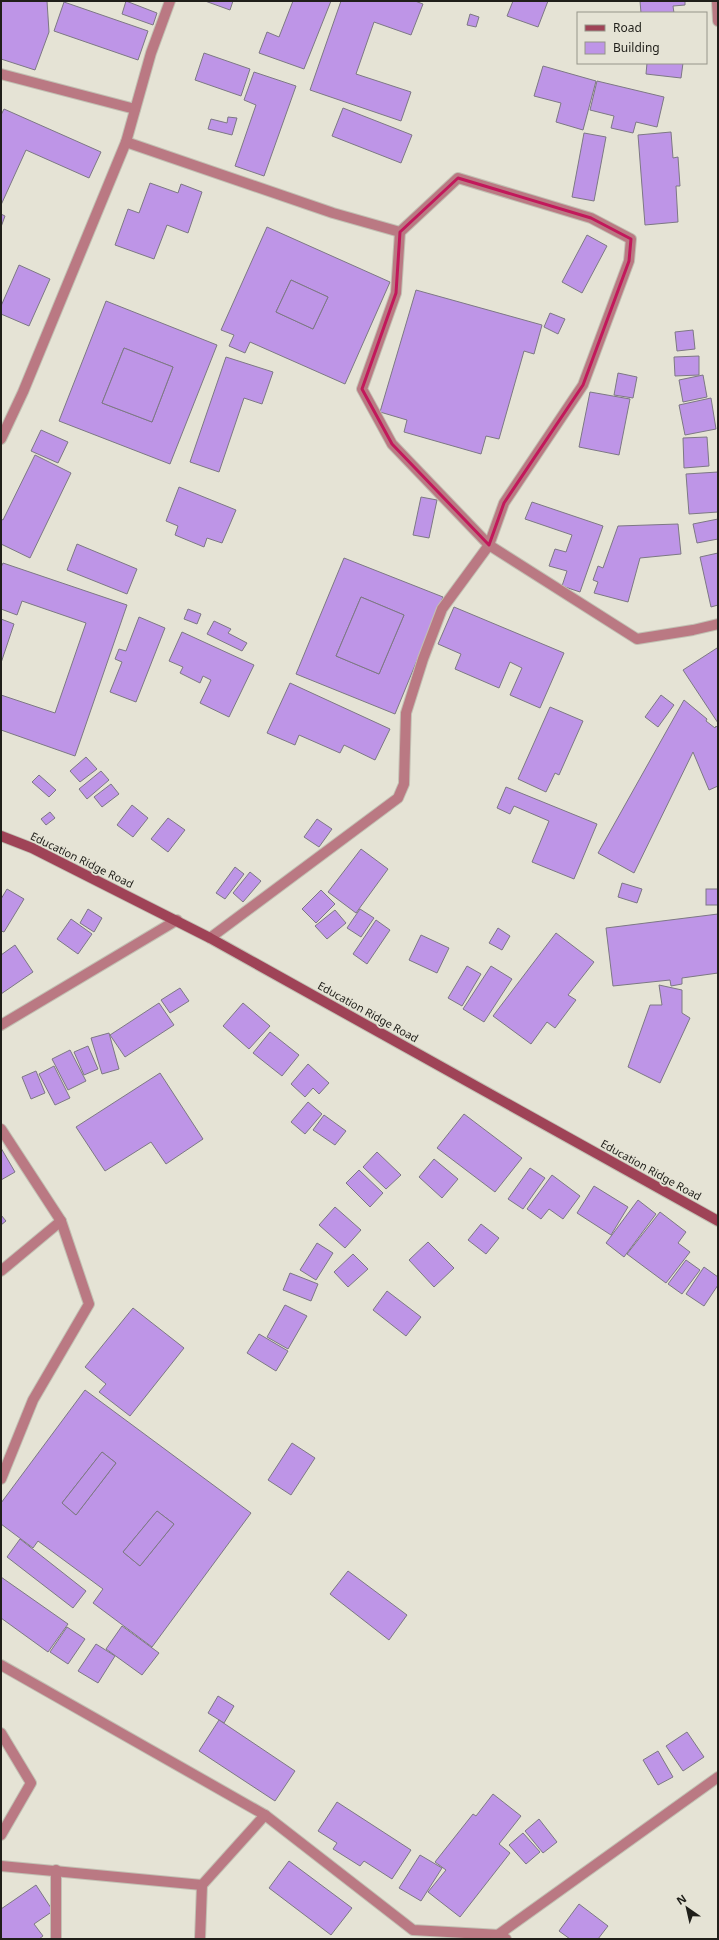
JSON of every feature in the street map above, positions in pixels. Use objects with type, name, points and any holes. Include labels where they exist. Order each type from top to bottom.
[{"type":"main road","name":"Education Ridge Road","points":[[1,836],[32,848],[177,920],[718,1221]]},
{"type":"street","points":[[1,439],[23,392],[126,142],[151,53],[170,1]]},
{"type":"street","points":[[717,1],[718,21]]},
{"type":"street","points":[[1,74],[135,109]]},
{"type":"street","points":[[126,142],[333,213],[400,232]]},
{"type":"street","points":[[210,938],[398,798],[404,784],[406,713],[423,659],[442,609],[489,545],[504,503],[583,385],[630,261],[631,239],[591,218],[458,178],[400,232],[396,293],[362,389],[392,444],[489,545],[637,638],[693,630],[718,624]]},
{"type":"street","points":[[1,1025],[177,920]]},
{"type":"street","points":[[1,1129],[61,1221],[88,1304],[33,1400],[1,1479]]},
{"type":"street","points":[[1,1271],[61,1221]]},
{"type":"street","points":[[1,1665],[265,1815],[413,1930],[499,1938],[718,1777]]},
{"type":"street","points":[[1,1733],[31,1783],[1,1835]]},
{"type":"street","points":[[200,1939],[202,1885],[265,1815]]},
{"type":"street","points":[[1,1866],[202,1885]]},
{"type":"street","points":[[56,1870],[56,1939]]},
{"type":"highlighted area","points":[[458,178],[591,218],[631,239],[629,261],[583,385],[504,503],[489,545],[392,444],[362,389],[396,293],[400,232]]},
{"type":"building","points":[[1,1],[47,1],[49,32],[35,70],[1,59]]},
{"type":"building","points":[[126,1],[157,13],[153,25],[122,14]]},
{"type":"building","points":[[205,1],[233,1],[230,10]]},
{"type":"building","points":[[293,1],[331,1],[304,69],[259,53],[267,32],[279,37]]},
{"type":"building","points":[[341,1],[415,1],[423,4],[411,35],[374,22],[356,74],[411,92],[401,121],[310,90]]},
{"type":"building","points":[[513,1],[548,1],[538,27],[507,16]]},
{"type":"building","points":[[640,1],[685,1],[685,5],[673,6],[674,12],[641,12]]},
{"type":"building","points":[[64,2],[148,31],[138,60],[54,31]]},
{"type":"building","points":[[470,14],[479,17],[476,27],[467,25]]},
{"type":"building","points":[[204,53],[250,69],[241,96],[195,80]]},
{"type":"building","points":[[647,64],[683,64],[681,78],[646,74]]},
{"type":"building","points":[[543,66],[596,81],[583,130],[556,122],[561,103],[534,96]]},
{"type":"building","points":[[254,72],[296,86],[264,176],[235,166],[256,105],[244,100]]},
{"type":"building","points":[[597,81],[664,97],[657,127],[636,122],[633,133],[611,128],[614,116],[590,110]]},
{"type":"building","points":[[343,108],[412,135],[401,163],[332,136]]},
{"type":"building","points":[[4,109],[101,152],[89,178],[26,150],[1,205],[1,115]]},
{"type":"building","points":[[228,117],[237,118],[232,135],[208,129],[211,119],[227,123]]},
{"type":"building","points":[[671,132],[673,158],[678,157],[680,186],[676,186],[678,222],[645,225],[638,135]]},
{"type":"building","points":[[584,133],[606,137],[594,201],[572,197]]},
{"type":"building","points":[[150,183],[178,193],[181,184],[202,192],[188,233],[167,225],[154,259],[115,245],[128,209],[139,213]]},
{"type":"building","points":[[1,214],[5,216],[1,227]]},
{"type":"building","points":[[267,227],[390,282],[345,384],[250,342],[245,353],[229,346],[234,335],[221,330]],"holes":[[[291,280],[328,297],[313,329],[276,312]]]},
{"type":"building","points":[[587,235],[607,246],[582,293],[562,282]]},
{"type":"building","points":[[19,265],[50,279],[29,326],[1,314],[1,306]]},
{"type":"building","points":[[291,280],[328,297],[313,329],[276,312]]},
{"type":"building","points":[[416,290],[542,325],[534,354],[524,351],[499,439],[486,436],[481,454],[404,432],[407,420],[380,412]]},
{"type":"building","points":[[106,301],[217,345],[170,464],[59,421]],"holes":[[[124,348],[173,367],[152,422],[102,403]]]},
{"type":"building","points":[[550,313],[565,319],[558,334],[544,327]]},
{"type":"building","points":[[693,330],[695,349],[677,351],[675,332]]},
{"type":"building","points":[[124,348],[173,367],[152,422],[102,403]]},
{"type":"building","points":[[699,356],[699,375],[675,376],[674,357]]},
{"type":"building","points":[[226,357],[273,372],[262,404],[244,398],[219,472],[190,462]]},
{"type":"building","points":[[618,373],[637,377],[633,398],[614,395]]},
{"type":"building","points":[[703,375],[707,397],[683,402],[679,380]]},
{"type":"building","points":[[590,392],[630,399],[619,455],[579,447]]},
{"type":"building","points":[[711,398],[716,429],[685,435],[679,405]]},
{"type":"building","points":[[41,430],[68,442],[58,463],[31,451]]},
{"type":"building","points":[[707,437],[709,466],[684,468],[683,438]]},
{"type":"building","points":[[35,455],[71,473],[30,558],[1,544],[1,519],[3,520]]},
{"type":"building","points":[[718,472],[718,512],[689,514],[686,474]]},
{"type":"building","points":[[179,487],[236,510],[222,543],[207,538],[204,547],[175,535],[178,526],[166,521]]},
{"type":"building","points":[[421,497],[437,500],[429,538],[413,535]]},
{"type":"building","points":[[532,502],[603,526],[580,592],[562,586],[567,571],[549,566],[555,549],[566,552],[572,535],[525,519]]},
{"type":"building","points":[[718,519],[718,539],[697,543],[693,524]]},
{"type":"building","points":[[678,524],[681,554],[640,558],[628,602],[594,593],[598,582],[593,580],[598,566],[603,568],[618,526]]},
{"type":"building","points":[[77,544],[137,569],[127,594],[67,570]]},
{"type":"building","points":[[718,553],[718,605],[711,607],[700,557]]},
{"type":"building","points":[[344,558],[443,597],[395,714],[296,674]],"holes":[[[361,597],[404,615],[379,674],[336,656]]]},
{"type":"building","points":[[3,563],[127,605],[75,756],[1,730],[1,695],[55,713],[86,623],[22,601],[17,615],[1,609],[1,567]]},
{"type":"building","points":[[361,597],[404,615],[379,674],[336,656]]},
{"type":"building","points":[[454,607],[564,653],[540,708],[510,695],[522,668],[510,662],[499,688],[455,669],[461,654],[438,644]]},
{"type":"building","points":[[188,609],[201,614],[197,624],[184,619]]},
{"type":"building","points":[[139,617],[165,628],[136,702],[110,692],[122,662],[115,659],[119,649],[126,651]]},
{"type":"building","points":[[1,619],[14,624],[1,663]]},
{"type":"building","points":[[214,621],[231,629],[228,633],[247,643],[242,651],[207,634]]},
{"type":"building","points":[[182,632],[254,665],[229,717],[200,703],[211,680],[203,676],[200,683],[180,673],[183,667],[169,661]]},
{"type":"building","points":[[717,648],[718,650],[718,723],[683,670]]},
{"type":"building","points":[[290,683],[390,729],[375,760],[344,745],[340,753],[299,735],[295,745],[267,733]]},
{"type":"building","points":[[661,695],[674,705],[658,727],[645,717]]},
{"type":"building","points":[[684,700],[707,719],[706,721],[715,728],[716,726],[718,728],[718,786],[709,790],[693,752],[634,873],[598,853]]},
{"type":"building","points":[[550,707],[583,721],[559,775],[555,773],[546,792],[518,779]]},
{"type":"building","points":[[86,757],[97,769],[80,782],[70,771]]},
{"type":"building","points":[[101,771],[109,780],[87,799],[79,789]]},
{"type":"building","points":[[39,775],[56,790],[49,797],[32,782]]},
{"type":"building","points":[[111,784],[119,794],[102,807],[94,797]]},
{"type":"building","points":[[506,787],[597,824],[574,879],[532,862],[549,821],[514,806],[510,814],[497,808]]},
{"type":"building","points":[[132,805],[148,818],[133,837],[117,825]]},
{"type":"building","points":[[50,812],[55,818],[46,825],[41,819]]},
{"type":"building","points":[[168,818],[185,830],[168,852],[151,839]]},
{"type":"building","points":[[317,819],[332,829],[319,847],[304,837]]},
{"type":"building","points":[[361,849],[388,869],[356,913],[328,892]]},
{"type":"building","points":[[235,867],[244,874],[225,899],[216,893]]},
{"type":"building","points":[[250,872],[261,881],[243,902],[233,893]]},
{"type":"building","points":[[622,883],[642,889],[637,903],[618,897]]},
{"type":"building","points":[[7,889],[24,899],[4,932],[1,931],[1,899]]},
{"type":"building","points":[[706,889],[718,889],[718,905],[706,905]]},
{"type":"building","points":[[321,890],[335,904],[316,923],[302,909]]},
{"type":"building","points":[[88,909],[102,918],[94,932],[80,923]]},
{"type":"building","points":[[360,909],[374,918],[361,937],[347,928]]},
{"type":"building","points":[[335,910],[346,923],[327,939],[315,926]]},
{"type":"building","points":[[718,914],[718,973],[682,978],[682,984],[671,986],[670,980],[613,986],[606,928]]},
{"type":"building","points":[[71,919],[92,934],[78,954],[57,939]]},
{"type":"building","points":[[376,920],[390,930],[367,964],[353,954]]},
{"type":"building","points":[[498,928],[510,936],[502,950],[489,943]]},
{"type":"building","points":[[556,933],[594,962],[568,995],[576,1000],[555,1028],[547,1022],[531,1044],[493,1016]]},
{"type":"building","points":[[421,935],[449,948],[437,973],[409,960]]},
{"type":"building","points":[[15,945],[33,972],[1,994],[1,955]]},
{"type":"building","points":[[467,966],[481,974],[462,1006],[448,998]]},
{"type":"building","points":[[491,966],[512,979],[484,1022],[463,1009]]},
{"type":"building","points":[[659,985],[682,990],[682,1013],[690,1018],[660,1083],[628,1067],[650,1005],[662,1005]]},
{"type":"building","points":[[180,988],[189,1001],[170,1013],[161,1000]]},
{"type":"building","points":[[159,1003],[174,1025],[125,1057],[110,1035]]},
{"type":"building","points":[[243,1003],[270,1026],[249,1049],[223,1026]]},
{"type":"building","points":[[270,1032],[299,1055],[282,1076],[253,1053]]},
{"type":"building","points":[[109,1033],[119,1069],[102,1074],[91,1038]]},
{"type":"building","points":[[88,1046],[98,1069],[84,1075],[74,1052]]},
{"type":"building","points":[[70,1050],[86,1081],[68,1090],[52,1059]]},
{"type":"building","points":[[308,1064],[329,1083],[319,1094],[313,1088],[305,1097],[291,1084]]},
{"type":"building","points":[[54,1066],[70,1098],[55,1105],[39,1074]]},
{"type":"building","points":[[36,1071],[45,1093],[31,1099],[22,1077]]},
{"type":"building","points":[[160,1073],[203,1139],[166,1164],[151,1142],[105,1171],[76,1127]]},
{"type":"building","points":[[308,1102],[322,1114],[305,1134],[291,1122]]},
{"type":"building","points":[[464,1114],[522,1158],[495,1192],[437,1148]]},
{"type":"building","points":[[324,1115],[346,1131],[335,1145],[313,1130]]},
{"type":"building","points":[[1,1148],[15,1172],[1,1180]]},
{"type":"building","points":[[377,1152],[401,1175],[386,1189],[363,1167]]},
{"type":"building","points":[[434,1159],[458,1179],[442,1198],[419,1177]]},
{"type":"building","points":[[530,1168],[545,1178],[523,1209],[508,1199]]},
{"type":"building","points":[[359,1170],[383,1193],[370,1207],[346,1183]]},
{"type":"building","points":[[552,1175],[580,1196],[563,1219],[549,1209],[541,1219],[527,1209]]},
{"type":"building","points":[[594,1186],[628,1207],[611,1235],[577,1213]]},
{"type":"building","points":[[638,1200],[656,1214],[624,1257],[606,1243]]},
{"type":"building","points":[[335,1207],[361,1230],[345,1248],[319,1225]]},
{"type":"building","points":[[660,1212],[686,1232],[678,1243],[690,1252],[666,1283],[627,1254]]},
{"type":"building","points":[[1,1215],[6,1221],[1,1225]]},
{"type":"building","points":[[481,1224],[499,1238],[486,1254],[468,1240]]},
{"type":"building","points":[[428,1242],[454,1268],[434,1287],[409,1260]]},
{"type":"building","points":[[317,1243],[333,1253],[316,1280],[300,1270]]},
{"type":"building","points":[[353,1254],[368,1269],[348,1287],[334,1272]]},
{"type":"building","points":[[686,1260],[700,1270],[682,1294],[668,1284]]},
{"type":"building","points":[[704,1267],[718,1277],[718,1285],[704,1306],[686,1294]]},
{"type":"building","points":[[290,1273],[318,1284],[311,1301],[283,1290]]},
{"type":"building","points":[[387,1291],[421,1317],[406,1336],[373,1310]]},
{"type":"building","points":[[285,1305],[307,1316],[288,1349],[267,1337]]},
{"type":"building","points":[[133,1308],[184,1348],[130,1416],[99,1392],[106,1384],[85,1367]]},
{"type":"building","points":[[259,1334],[288,1351],[276,1371],[247,1353]]},
{"type":"building","points":[[85,1390],[251,1513],[152,1647],[93,1603],[103,1589],[38,1541],[33,1548],[1,1524],[1,1503]],"holes":[[[102,1452],[116,1463],[76,1515],[62,1503]],[[157,1511],[174,1524],[140,1566],[123,1552]]]},
{"type":"building","points":[[292,1443],[315,1458],[291,1495],[268,1480]]},
{"type":"building","points":[[102,1452],[116,1463],[76,1515],[62,1503]]},
{"type":"building","points":[[157,1511],[174,1524],[140,1566],[123,1552]]},
{"type":"building","points":[[20,1539],[86,1591],[73,1608],[7,1557]]},
{"type":"building","points":[[348,1571],[407,1615],[389,1640],[330,1594]]},
{"type":"building","points":[[1,1577],[68,1624],[48,1652],[1,1618]]},
{"type":"building","points":[[122,1626],[159,1653],[142,1675],[106,1649]]},
{"type":"building","points":[[67,1627],[85,1639],[68,1664],[50,1652]]},
{"type":"building","points":[[96,1644],[115,1656],[98,1683],[78,1671]]},
{"type":"building","points":[[218,1696],[234,1706],[224,1723],[208,1713]]},
{"type":"building","points":[[219,1720],[295,1771],[275,1801],[199,1751]]},
{"type":"building","points":[[687,1732],[704,1757],[683,1771],[666,1746]]},
{"type":"building","points":[[658,1751],[673,1777],[658,1785],[643,1760]]},
{"type":"building","points":[[493,1794],[521,1816],[499,1844],[510,1853],[460,1917],[428,1892],[446,1870],[435,1862],[473,1814],[476,1816]]},
{"type":"building","points":[[337,1802],[411,1850],[392,1879],[364,1861],[360,1866],[333,1849],[337,1843],[318,1831]]},
{"type":"building","points":[[539,1819],[557,1842],[543,1853],[525,1831]]},
{"type":"building","points":[[523,1833],[540,1852],[526,1864],[509,1845]]},
{"type":"building","points":[[420,1855],[442,1868],[421,1901],[399,1888]]},
{"type":"building","points":[[289,1861],[352,1908],[331,1935],[269,1888]]},
{"type":"building","points":[[36,1885],[53,1911],[34,1924],[43,1936],[39,1939],[1,1939],[1,1909]]},
{"type":"building","points":[[579,1904],[608,1926],[598,1939],[570,1939],[559,1931]]}]
